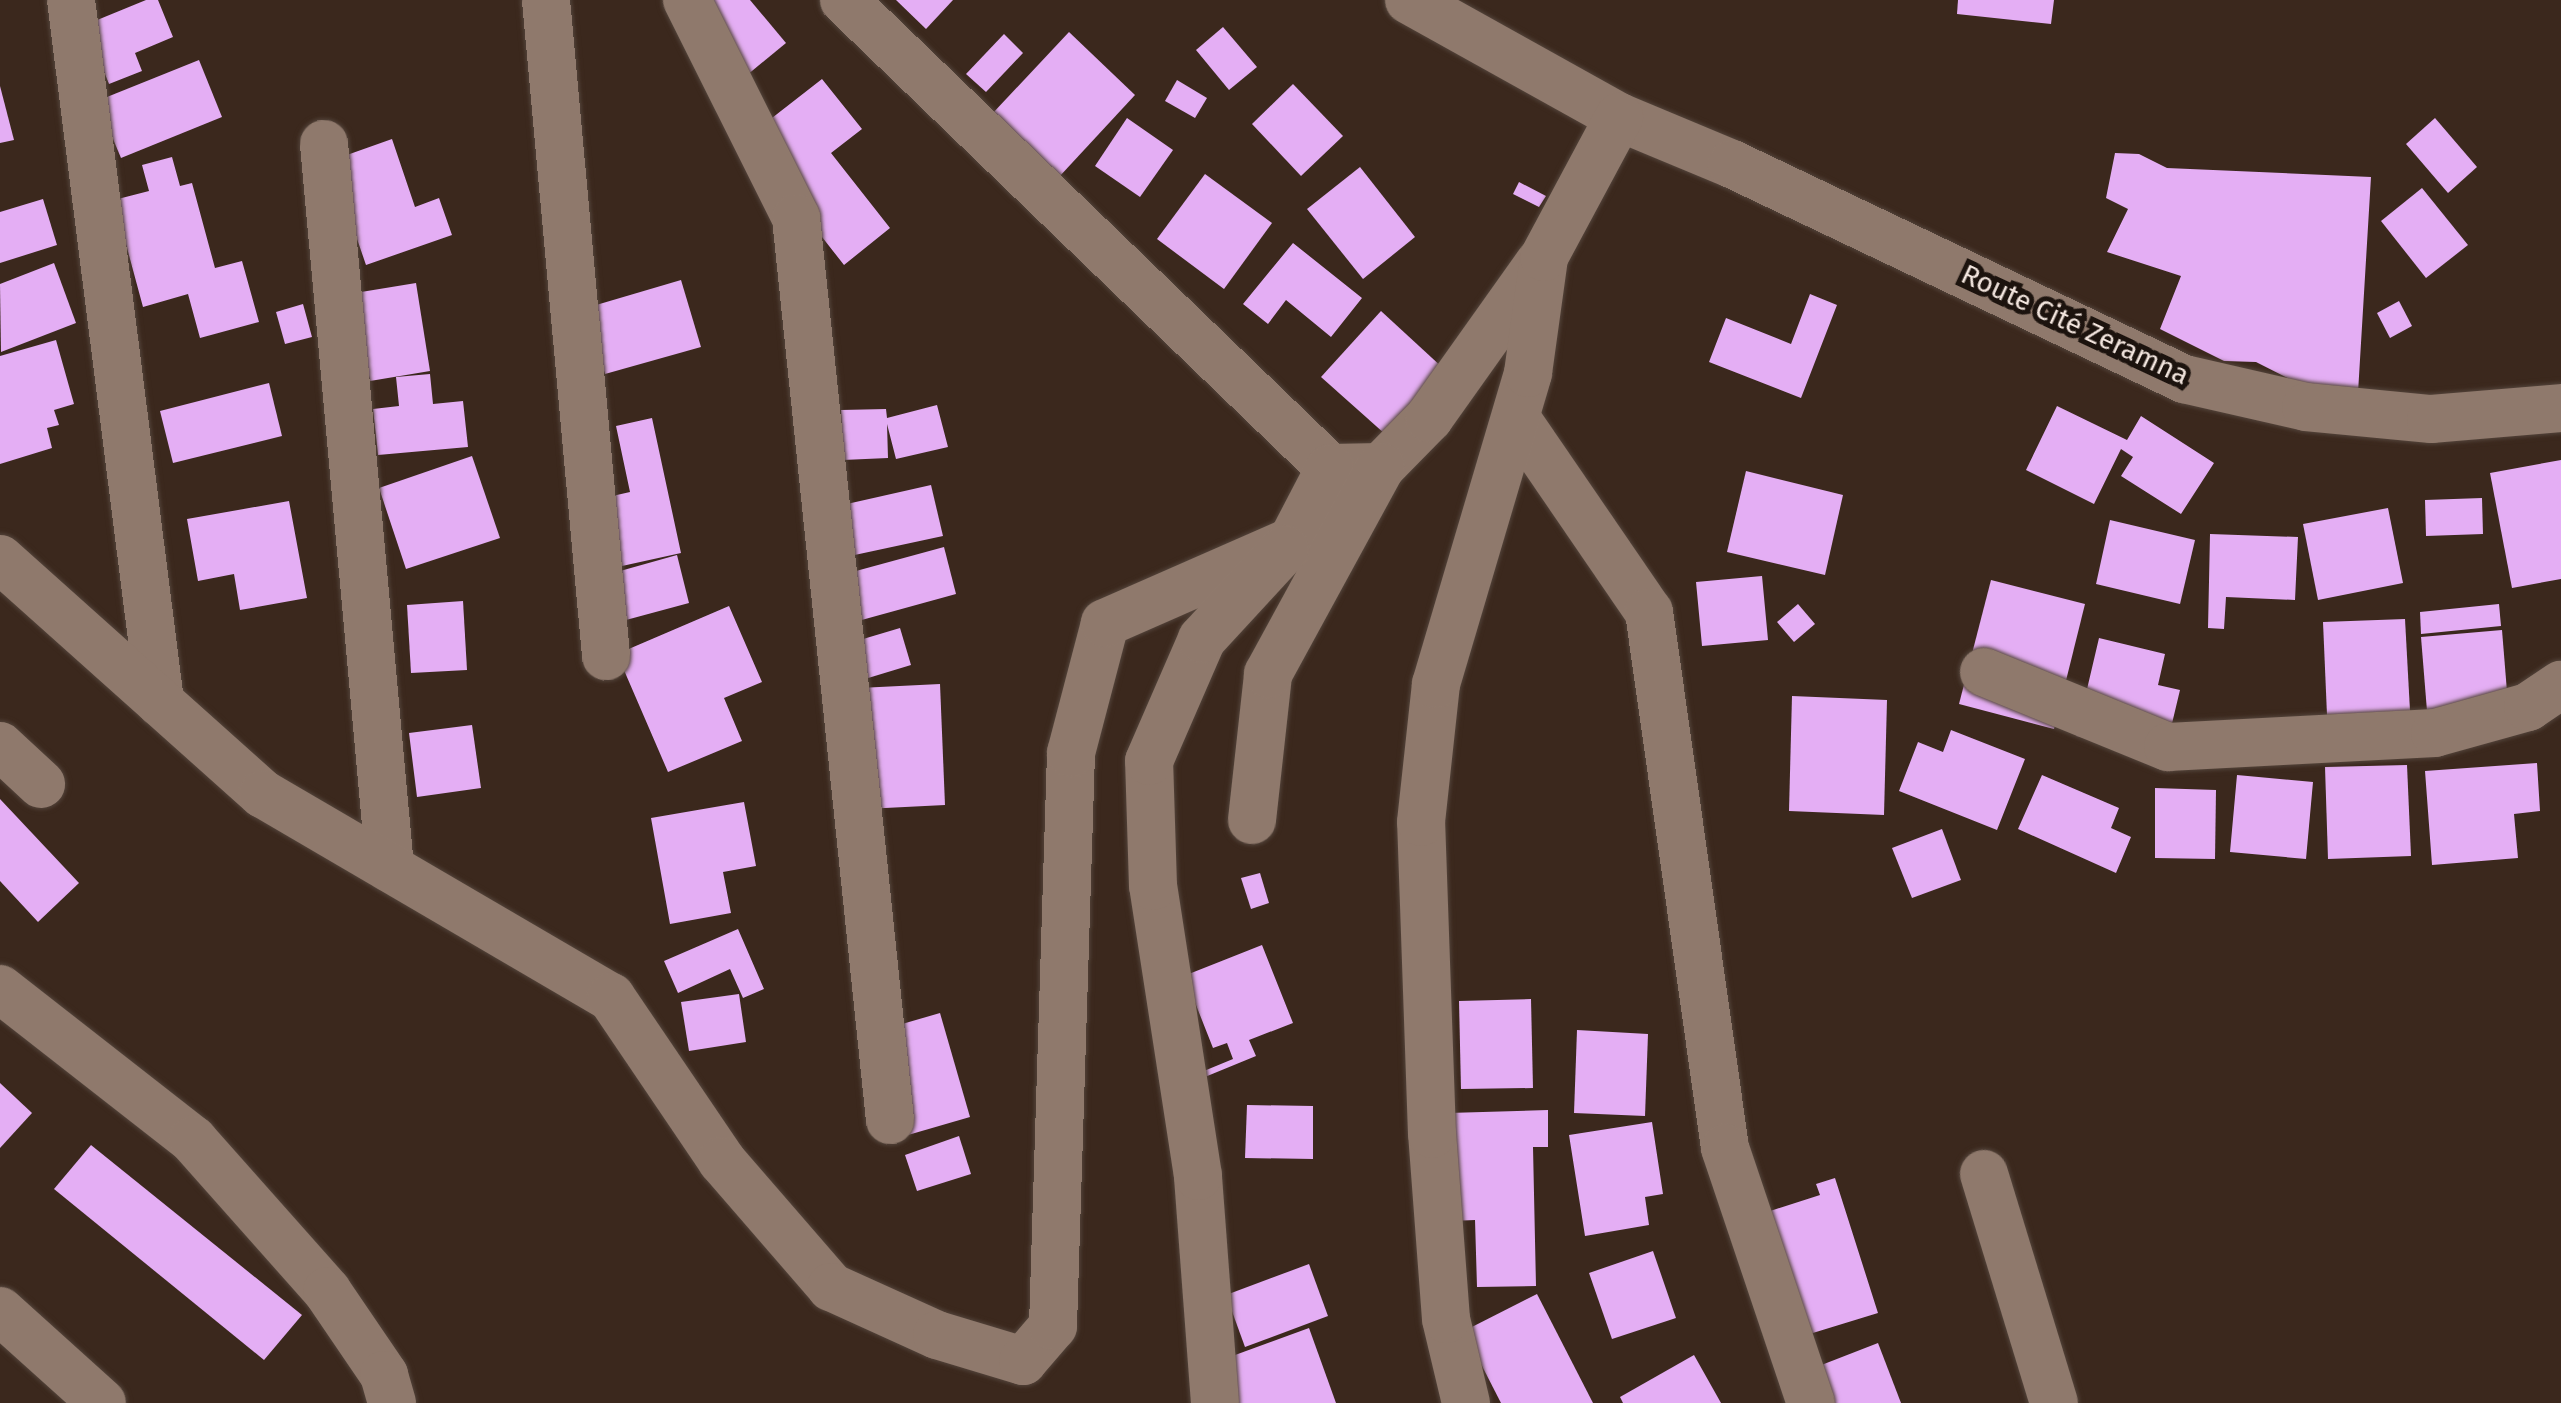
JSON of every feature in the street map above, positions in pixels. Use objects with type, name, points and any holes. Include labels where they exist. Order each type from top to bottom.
[{"type":"street","points":[[71,0],[160,702]]},
{"type":"street","points":[[546,0],[606,656]]},
{"type":"street","points":[[687,0],[796,218],[890,1120]]},
{"type":"street","points":[[844,0],[1330,468],[1381,468]]},
{"type":"street","name":"Route Cité Zeramna","points":[[1409,0],[1618,117],[1732,164],[2184,379],[2306,407],[2431,419],[2561,408]]},
{"type":"street","points":[[1252,820],[1268,674],[1381,468],[1429,418],[1544,256],[1618,117]]},
{"type":"street","points":[[324,144],[390,868]]},
{"type":"street","points":[[1466,1403],[1443,1282],[1421,822],[1436,684],[1516,418],[1544,256]]},
{"type":"street","points":[[1516,418],[1649,612],[1725,1148],[1811,1403]]},
{"type":"street","points":[[1215,1403],[1198,1176],[1153,886],[1149,761],[1202,638],[1292,540],[1330,468]]},
{"type":"street","points":[[0,558],[263,794],[611,997],[722,1161],[831,1287],[937,1335],[1023,1361],[1053,1326],[1070,753],[1105,623],[1292,540]]},
{"type":"street","points":[[1984,672],[2168,746],[2436,733],[2528,707],[2561,685]]},
{"type":"street","points":[[0,746],[42,784]]},
{"type":"street","points":[[0,989],[194,1140],[327,1291],[384,1374],[392,1403]]},
{"type":"street","points":[[1984,1174],[2054,1403]]},
{"type":"street","points":[[0,1311],[102,1403]]},
{"type":"building","points":[[146,0],[158,0],[173,37],[135,53],[142,71],[109,84],[85,25]]},
{"type":"building","points":[[684,0],[750,0],[786,43],[735,85]]},
{"type":"building","points":[[896,0],[953,0],[926,29]]},
{"type":"building","points":[[1958,0],[2054,0],[2051,24],[1957,14]]},
{"type":"building","points":[[1223,27],[1257,67],[1229,90],[1196,50]]},
{"type":"building","points":[[1069,32],[1135,95],[1059,177],[992,114]]},
{"type":"building","points":[[1004,34],[1023,53],[986,92],[966,74]]},
{"type":"building","points":[[199,60],[222,117],[121,158],[97,101]]},
{"type":"building","points":[[822,79],[862,129],[831,153],[890,228],[844,265],[745,139]]},
{"type":"building","points":[[1177,80],[1207,98],[1195,118],[1165,101]]},
{"type":"building","points":[[1293,84],[1343,136],[1301,176],[1252,124]]},
{"type":"building","points":[[0,86],[14,140],[0,143]]},
{"type":"building","points":[[1127,118],[1173,150],[1140,197],[1095,166]]},
{"type":"building","points":[[2435,118],[2477,167],[2448,193],[2406,144]]},
{"type":"building","points":[[392,139],[415,207],[439,198],[452,235],[366,265],[330,161]]},
{"type":"building","points":[[2115,153],[2139,154],[2167,168],[2371,177],[2358,393],[2313,391],[2256,362],[2224,361],[2160,329],[2181,276],[2107,252],[2128,209],[2106,198]]},
{"type":"building","points":[[172,157],[180,186],[192,183],[215,268],[242,261],[259,322],[200,338],[188,294],[143,307],[114,200],[149,191],[142,165]]},
{"type":"building","points":[[1360,167],[1415,237],[1363,279],[1307,209]]},
{"type":"building","points":[[1205,174],[1272,223],[1224,289],[1157,239]]},
{"type":"building","points":[[1519,182],[1546,196],[1539,207],[1513,194]]},
{"type":"building","points":[[2422,188],[2468,245],[2426,278],[2381,221]]},
{"type":"building","points":[[43,199],[57,245],[0,263],[0,212]]},
{"type":"building","points":[[1293,243],[1362,298],[1331,337],[1286,300],[1268,324],[1243,304]]},
{"type":"building","points":[[54,263],[76,323],[1,352],[0,284]]},
{"type":"building","points":[[681,280],[701,347],[605,374],[586,308]]},
{"type":"building","points":[[416,283],[430,371],[370,381],[355,293]]},
{"type":"building","points":[[1810,294],[1837,305],[1801,398],[1709,362],[1726,318],[1791,344]]},
{"type":"building","points":[[2399,301],[2412,326],[2390,338],[2377,313]]},
{"type":"building","points":[[303,304],[312,337],[285,344],[276,312]]},
{"type":"building","points":[[1381,311],[1444,369],[1385,434],[1321,377]]},
{"type":"building","points":[[56,340],[74,404],[54,410],[59,425],[47,428],[52,448],[0,464],[0,356]]},
{"type":"building","points":[[430,374],[433,404],[463,401],[468,447],[378,455],[373,409],[399,406],[396,377]]},
{"type":"building","points":[[269,383],[282,436],[173,463],[160,411]]},
{"type":"building","points":[[937,405],[948,447],[896,459],[887,424],[888,458],[843,460],[841,410],[886,409],[887,418]]},
{"type":"building","points":[[2057,406],[2127,440],[2141,416],[2214,463],[2181,514],[2121,476],[2133,457],[2121,449],[2094,504],[2026,470]]},
{"type":"building","points":[[652,418],[681,553],[613,568],[608,497],[630,492],[616,426]]},
{"type":"building","points":[[472,456],[500,538],[406,569],[379,488]]},
{"type":"building","points":[[2561,460],[2561,579],[2512,588],[2490,473]]},
{"type":"building","points":[[1746,471],[1843,495],[1825,575],[1727,552]]},
{"type":"building","points":[[931,485],[943,536],[850,556],[838,506]]},
{"type":"building","points":[[2482,498],[2483,534],[2426,536],[2425,500]]},
{"type":"building","points":[[289,501],[307,598],[240,610],[234,574],[198,581],[187,519]]},
{"type":"building","points":[[2388,508],[2403,583],[2318,600],[2303,524]]},
{"type":"building","points":[[2110,520],[2195,540],[2180,604],[2096,584]]},
{"type":"building","points":[[2210,534],[2298,537],[2295,600],[2226,597],[2224,629],[2208,628]]},
{"type":"building","points":[[944,547],[956,594],[858,621],[845,574]]},
{"type":"building","points":[[677,555],[689,603],[626,620],[613,573]]},
{"type":"building","points":[[1762,576],[1768,640],[1702,646],[1696,582]]},
{"type":"building","points":[[1991,580],[2085,604],[2054,729],[1959,704]]},
{"type":"building","points":[[463,601],[467,670],[411,673],[407,605]]},
{"type":"building","points":[[1798,604],[1815,624],[1794,642],[1777,622]]},
{"type":"building","points":[[2499,604],[2501,626],[2421,634],[2420,612]]},
{"type":"building","points":[[729,606],[762,682],[724,698],[742,741],[668,772],[617,654]]},
{"type":"building","points":[[2405,619],[2410,711],[2327,715],[2323,622]]},
{"type":"building","points":[[900,628],[911,665],[855,682],[843,645]]},
{"type":"building","points":[[2502,630],[2508,704],[2427,711],[2421,637]]},
{"type":"building","points":[[2099,638],[2165,654],[2158,685],[2180,690],[2164,757],[2076,736]]},
{"type":"building","points":[[940,684],[945,805],[865,809],[859,688]]},
{"type":"building","points":[[1792,696],[1887,700],[1884,815],[1789,811]]},
{"type":"building","points":[[472,725],[481,788],[417,797],[409,733]]},
{"type":"building","points":[[1951,730],[2025,759],[1997,830],[1899,791],[1918,742],[1943,752]]},
{"type":"building","points":[[2537,763],[2540,811],[2514,814],[2518,858],[2432,865],[2425,771]]},
{"type":"building","points":[[2407,765],[2411,856],[2328,859],[2325,767]]},
{"type":"building","points":[[2042,775],[2119,808],[2111,828],[2131,837],[2116,873],[2018,829]]},
{"type":"building","points":[[2237,775],[2313,782],[2306,859],[2230,852]]},
{"type":"building","points":[[2155,788],[2216,790],[2215,859],[2155,858]]},
{"type":"building","points":[[0,799],[79,883],[38,922],[0,881]]},
{"type":"building","points":[[744,802],[756,866],[723,872],[731,913],[670,924],[651,818]]},
{"type":"building","points":[[1942,829],[1961,880],[1912,898],[1892,848]]},
{"type":"building","points":[[1260,873],[1269,903],[1251,909],[1241,878]]},
{"type":"building","points":[[738,929],[764,989],[743,998],[730,969],[678,993],[664,961]]},
{"type":"building","points":[[1262,945],[1293,1023],[1249,1040],[1256,1056],[1200,1079],[1199,1073],[1233,1059],[1227,1043],[1213,1048],[1192,995],[1161,985]]},
{"type":"building","points":[[739,994],[746,1042],[689,1051],[681,1002]]},
{"type":"building","points":[[1531,999],[1533,1088],[1461,1089],[1459,1001]]},
{"type":"building","points":[[940,1013],[970,1117],[908,1135],[878,1031]]},
{"type":"building","points":[[1577,1030],[1648,1034],[1645,1116],[1574,1113]]},
{"type":"building","points":[[0,1083],[32,1113],[0,1148]]},
{"type":"building","points":[[1247,1105],[1313,1106],[1313,1159],[1245,1158]]},
{"type":"building","points":[[1548,1110],[1548,1147],[1533,1147],[1536,1286],[1477,1287],[1475,1220],[1451,1221],[1448,1113]]},
{"type":"building","points":[[1652,1122],[1663,1194],[1645,1197],[1649,1225],[1585,1236],[1569,1135]]},
{"type":"building","points":[[959,1136],[971,1174],[917,1191],[905,1155]]},
{"type":"building","points":[[91,1145],[302,1315],[264,1360],[54,1189]]},
{"type":"building","points":[[1835,1178],[1878,1313],[1803,1336],[1764,1213],[1820,1195],[1816,1184]]},
{"type":"building","points":[[1653,1251],[1676,1318],[1612,1339],[1589,1273]]},
{"type":"building","points":[[1309,1264],[1328,1316],[1245,1347],[1226,1295]]},
{"type":"building","points":[[1537,1294],[1593,1403],[1501,1403],[1464,1331]]},
{"type":"building","points":[[1309,1328],[1336,1403],[1218,1403],[1205,1366]]},
{"type":"building","points":[[1878,1343],[1901,1403],[1798,1403],[1788,1378]]},
{"type":"building","points":[[1694,1355],[1721,1403],[1623,1403],[1620,1397]]}]
